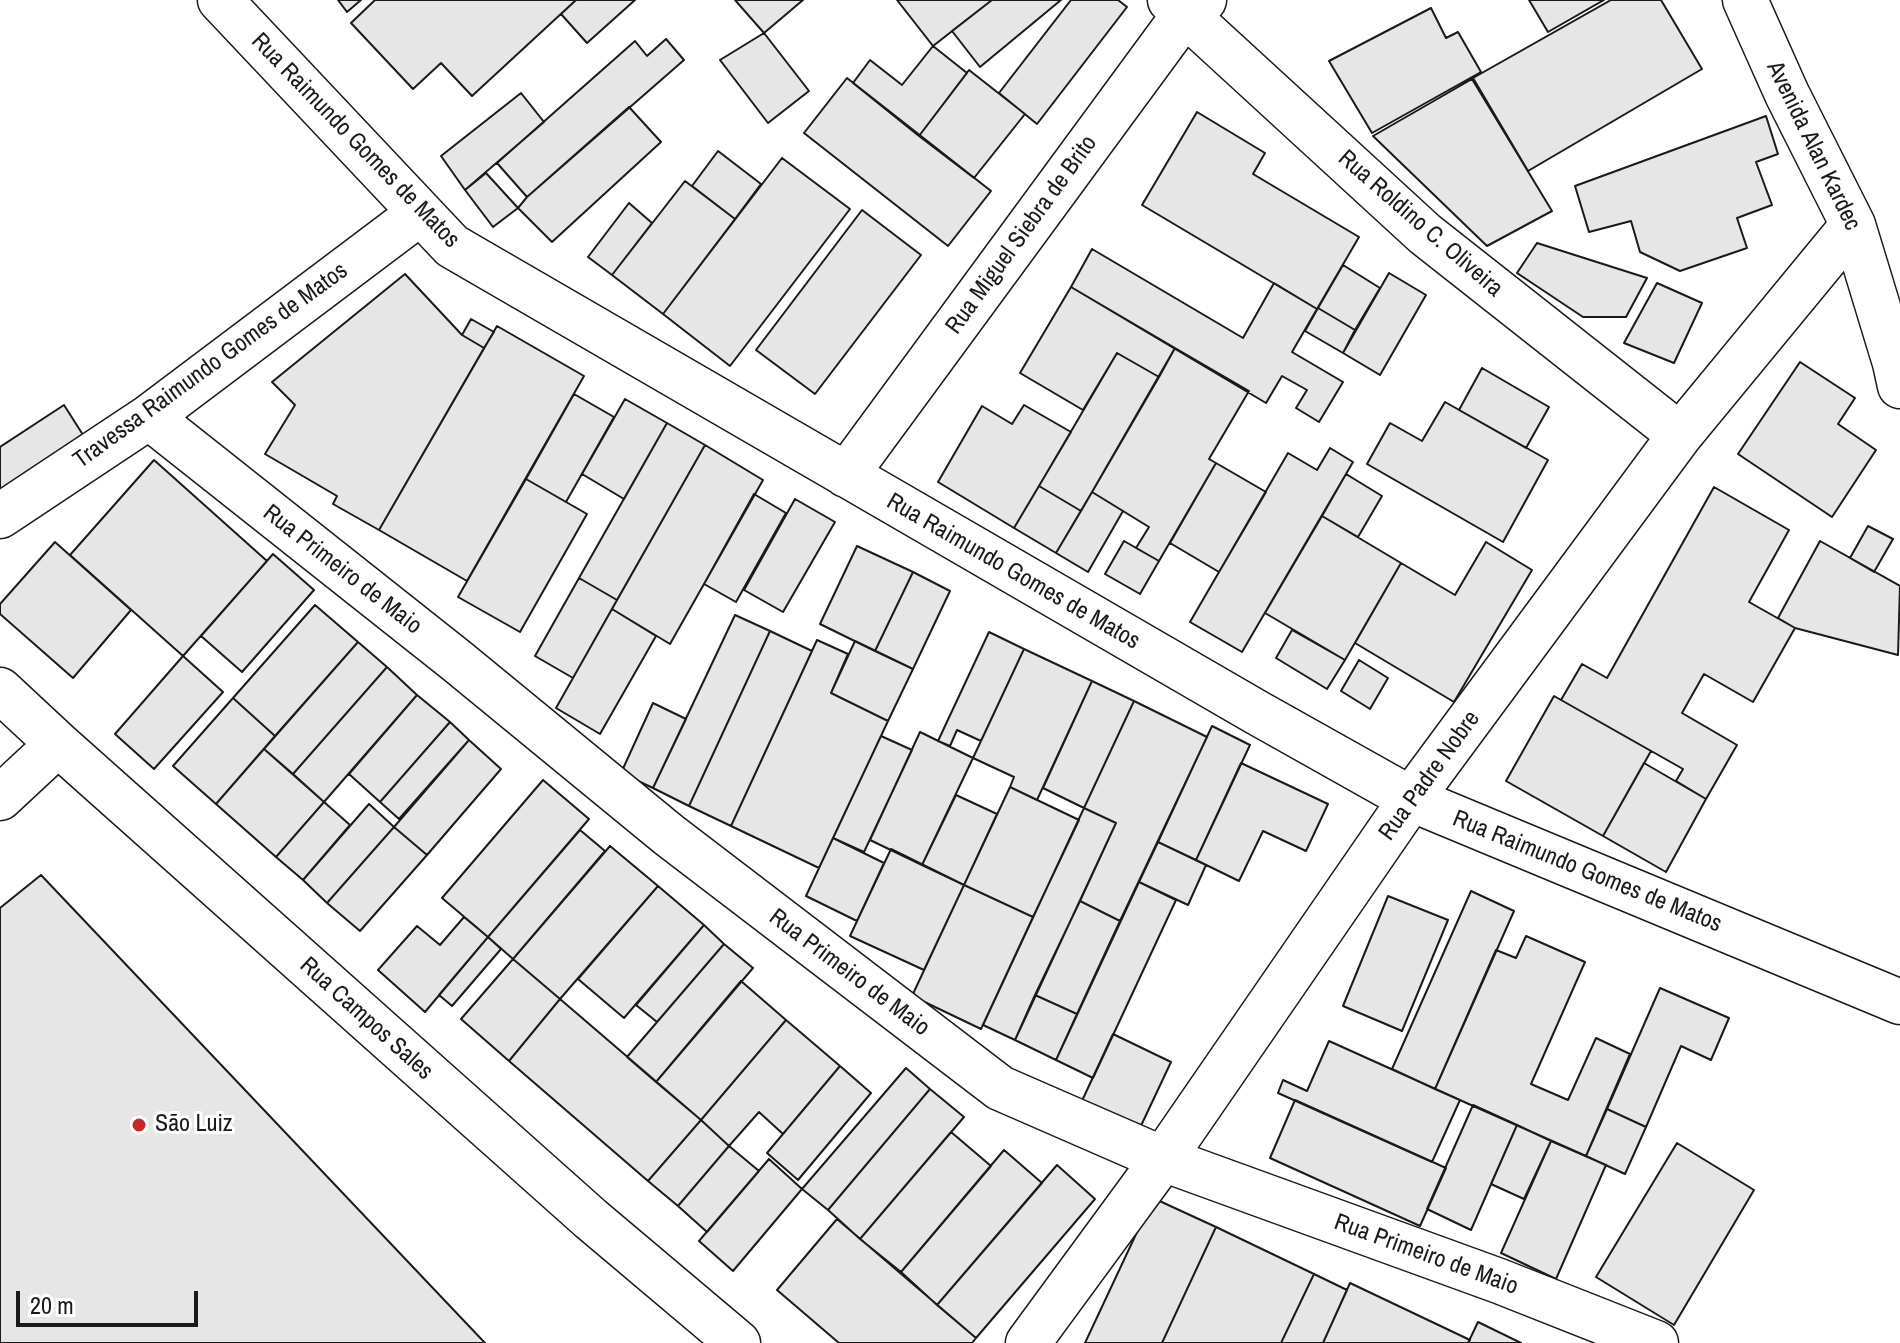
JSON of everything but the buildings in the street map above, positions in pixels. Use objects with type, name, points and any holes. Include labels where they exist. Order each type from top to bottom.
[{"type":"street","name":"Rua Raimundo Gomes de Matos","points":[[220,0],[452,246],[1411,799],[1900,1002]]},
{"type":"street","name":"Avenida Alan Kardec","points":[[1745,0],[1787,94],[1853,225],[1900,386]]},
{"type":"street","name":"Rua Roldino C. Oliveira","points":[[1186,5],[1425,234],[1680,435]]},
{"type":"street","name":"Rua Miguel Siebra de Brito","points":[[846,475],[1186,5]]},
{"type":"street","name":"Travessa Raimundo Gomes de Matos","points":[[0,516],[149,417],[420,213]]},
{"type":"street","name":"Rua Padre Nobre","points":[[1028,1343],[1163,1159],[1411,799],[1680,435],[1853,225]]},
{"type":"street","name":"Rua Primeiro de Maio","points":[[149,417],[457,661],[669,835],[1000,1088],[1163,1159],[1499,1281],[1656,1343]]},
{"type":"street","name":"Rua Campos Sales","points":[[0,690],[591,1219],[738,1343]]},
{"type":"street","points":[[0,798],[58,744]]},
{"type":"place","name":"São Luiz","points":[[139,1125]]}]
